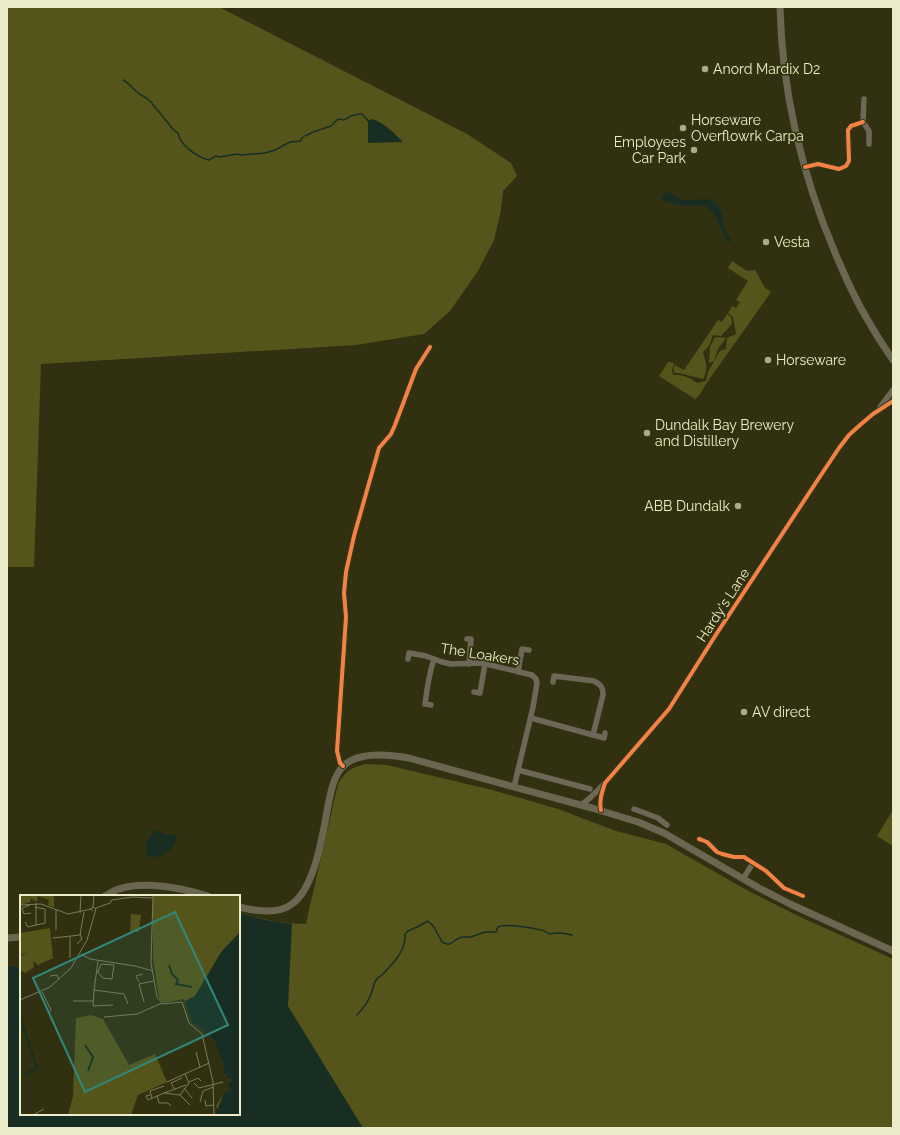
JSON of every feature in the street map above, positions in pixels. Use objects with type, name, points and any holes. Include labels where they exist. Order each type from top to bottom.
[{"type":"main road","points":[[780,7],[782,43],[788,90],[796,132],[816,204],[848,283],[868,322],[893,360]]},
{"type":"main road","points":[[240,907],[270,911],[292,905],[301,896],[309,881],[316,862],[334,781],[343,766],[350,761],[359,758],[382,755],[409,758],[601,810],[642,824],[664,833],[759,888],[810,914],[893,951]]},
{"type":"main road","points":[[107,895],[116,890],[128,887],[152,886],[181,889],[204,895]]},
{"type":"main road","points":[[7,938],[20,937]]},
{"type":"street","points":[[864,99],[863,122],[869,131],[869,144]]},
{"type":"street","points":[[805,168],[818,164],[839,169],[843,168],[849,162],[848,130],[851,126],[863,122]]},
{"type":"street","points":[[343,766],[340,763],[337,751],[346,617],[344,593],[346,572],[354,536],[379,448],[393,430],[416,369],[430,347]]},
{"type":"street","name":"Hardy's Lane","points":[[601,810],[601,794],[605,783],[670,710],[721,626],[819,478],[849,436],[873,414],[893,390]]},
{"type":"street","name":"Hardy's Lane","points":[[873,414],[893,401]]},
{"type":"street","points":[[467,638],[471,639],[469,664]]},
{"type":"street","points":[[518,672],[522,649],[529,650]]},
{"type":"street","name":"The Loakers","points":[[408,658],[409,653],[426,656],[451,664],[485,664],[532,675],[536,679],[537,683],[530,718],[514,787]]},
{"type":"street","points":[[431,705],[425,704],[434,659]]},
{"type":"street","points":[[474,692],[480,693],[485,664]]},
{"type":"street","points":[[553,682],[554,676],[594,681],[600,684],[603,688],[603,695],[593,735]]},
{"type":"street","points":[[530,718],[604,738],[605,733]]},
{"type":"street","points":[[518,770],[590,789]]},
{"type":"street","points":[[582,805],[605,783]]},
{"type":"street","points":[[634,809],[658,818],[667,825]]},
{"type":"street","points":[[642,824],[648,814]]},
{"type":"street","points":[[699,839],[707,842],[717,852],[734,857],[744,857],[766,871],[784,888],[803,896]]},
{"type":"street","points":[[743,879],[753,863]]},
{"type":"shaded area","points":[[7,7],[219,7],[467,134],[511,163],[517,176],[503,191],[501,210],[494,240],[478,271],[450,311],[424,334],[356,345],[41,364],[34,567],[7,567]]},
{"type":"shaded area","points":[[372,119],[385,126],[403,142],[368,143],[368,123],[369,120]]},
{"type":"shaded area","points":[[668,192],[681,200],[707,199],[716,203],[722,215],[725,229],[731,240],[728,243],[727,242],[710,209],[700,205],[684,206],[662,200],[663,195]]},
{"type":"shaded area","points":[[732,261],[747,271],[755,270],[765,288],[771,292],[698,397],[695,399],[659,376],[668,362],[671,362],[674,364],[672,369],[673,375],[686,377],[697,383],[706,381],[708,372],[720,351],[726,349],[727,338],[736,334],[733,317],[728,313],[732,306],[736,308],[740,302],[736,300],[748,281],[728,268]]},
{"type":"shaded area","points":[[727,314],[731,317],[732,324],[721,336],[713,335],[709,346],[703,352],[706,369],[703,379],[675,373],[673,369],[675,365],[684,370],[718,320],[722,322]]},
{"type":"shaded area","points":[[715,337],[726,338],[718,349],[714,361],[709,363],[710,347]]},
{"type":"shaded area","points":[[365,764],[387,765],[492,790],[558,809],[616,831],[666,844],[743,888],[796,915],[893,959],[893,1128],[7,1128],[7,966],[20,967],[20,1115],[240,1115],[240,913],[273,921],[308,924],[306,923],[338,784],[349,771],[355,767]]},
{"type":"shaded area","points":[[893,810],[893,846],[877,836]]},
{"type":"shaded area","points":[[156,830],[168,835],[175,834],[177,836],[174,845],[170,850],[163,855],[152,857],[147,853],[146,843],[151,834]]},
{"type":"shaded area","points":[[240,913],[266,920],[292,924],[288,1006],[363,1128],[7,1128],[7,966],[20,967],[20,1115],[240,1115]]},
{"type":"waterway","points":[[123,80],[152,102],[172,129],[178,133],[185,146],[205,159],[209,160],[216,156],[220,157],[237,154],[265,153],[275,150],[290,142],[300,141],[303,137]]},
{"type":"waterway","points":[[305,136],[331,126],[339,119],[344,120],[354,115],[362,114],[369,122]]},
{"type":"waterway","points":[[357,1015],[368,1000],[376,980],[391,965],[404,946],[405,934],[428,921],[434,927],[442,942],[447,944],[450,944],[462,937],[471,937],[485,932],[496,932],[498,927],[502,926],[519,926],[542,930],[550,934],[561,933],[572,935]]},
{"type":"cycle path","points":[[805,167],[818,164],[839,169],[846,166],[849,161],[848,130],[851,126],[863,122]]},
{"type":"cycle path","points":[[343,766],[340,763],[337,751],[346,617],[344,593],[346,572],[354,536],[379,448],[391,434],[416,369],[430,347]]},
{"type":"cycle path","points":[[601,810],[602,793],[605,783],[669,709],[717,633],[839,448],[849,435],[860,425],[873,414],[893,401]]},
{"type":"cycle path","points":[[699,839],[707,842],[717,852],[734,857],[744,857],[766,871],[784,888],[803,896]]},
{"type":"place","name":"Anord Mardix D2","points":[[705,69]]},
{"type":"place","name":"Horseware Overflowrk Carpa","points":[[683,128]]},
{"type":"place","name":"Employees Car Park","points":[[694,150]]},
{"type":"place","name":"Vesta","points":[[766,242]]},
{"type":"place","name":"Horseware","points":[[768,360]]},
{"type":"place","name":"Dundalk Bay Brewery and Distillery","points":[[647,433]]},
{"type":"place","name":"ABB Dundalk","points":[[738,506]]},
{"type":"place","name":"AV direct","points":[[744,712]]}]
